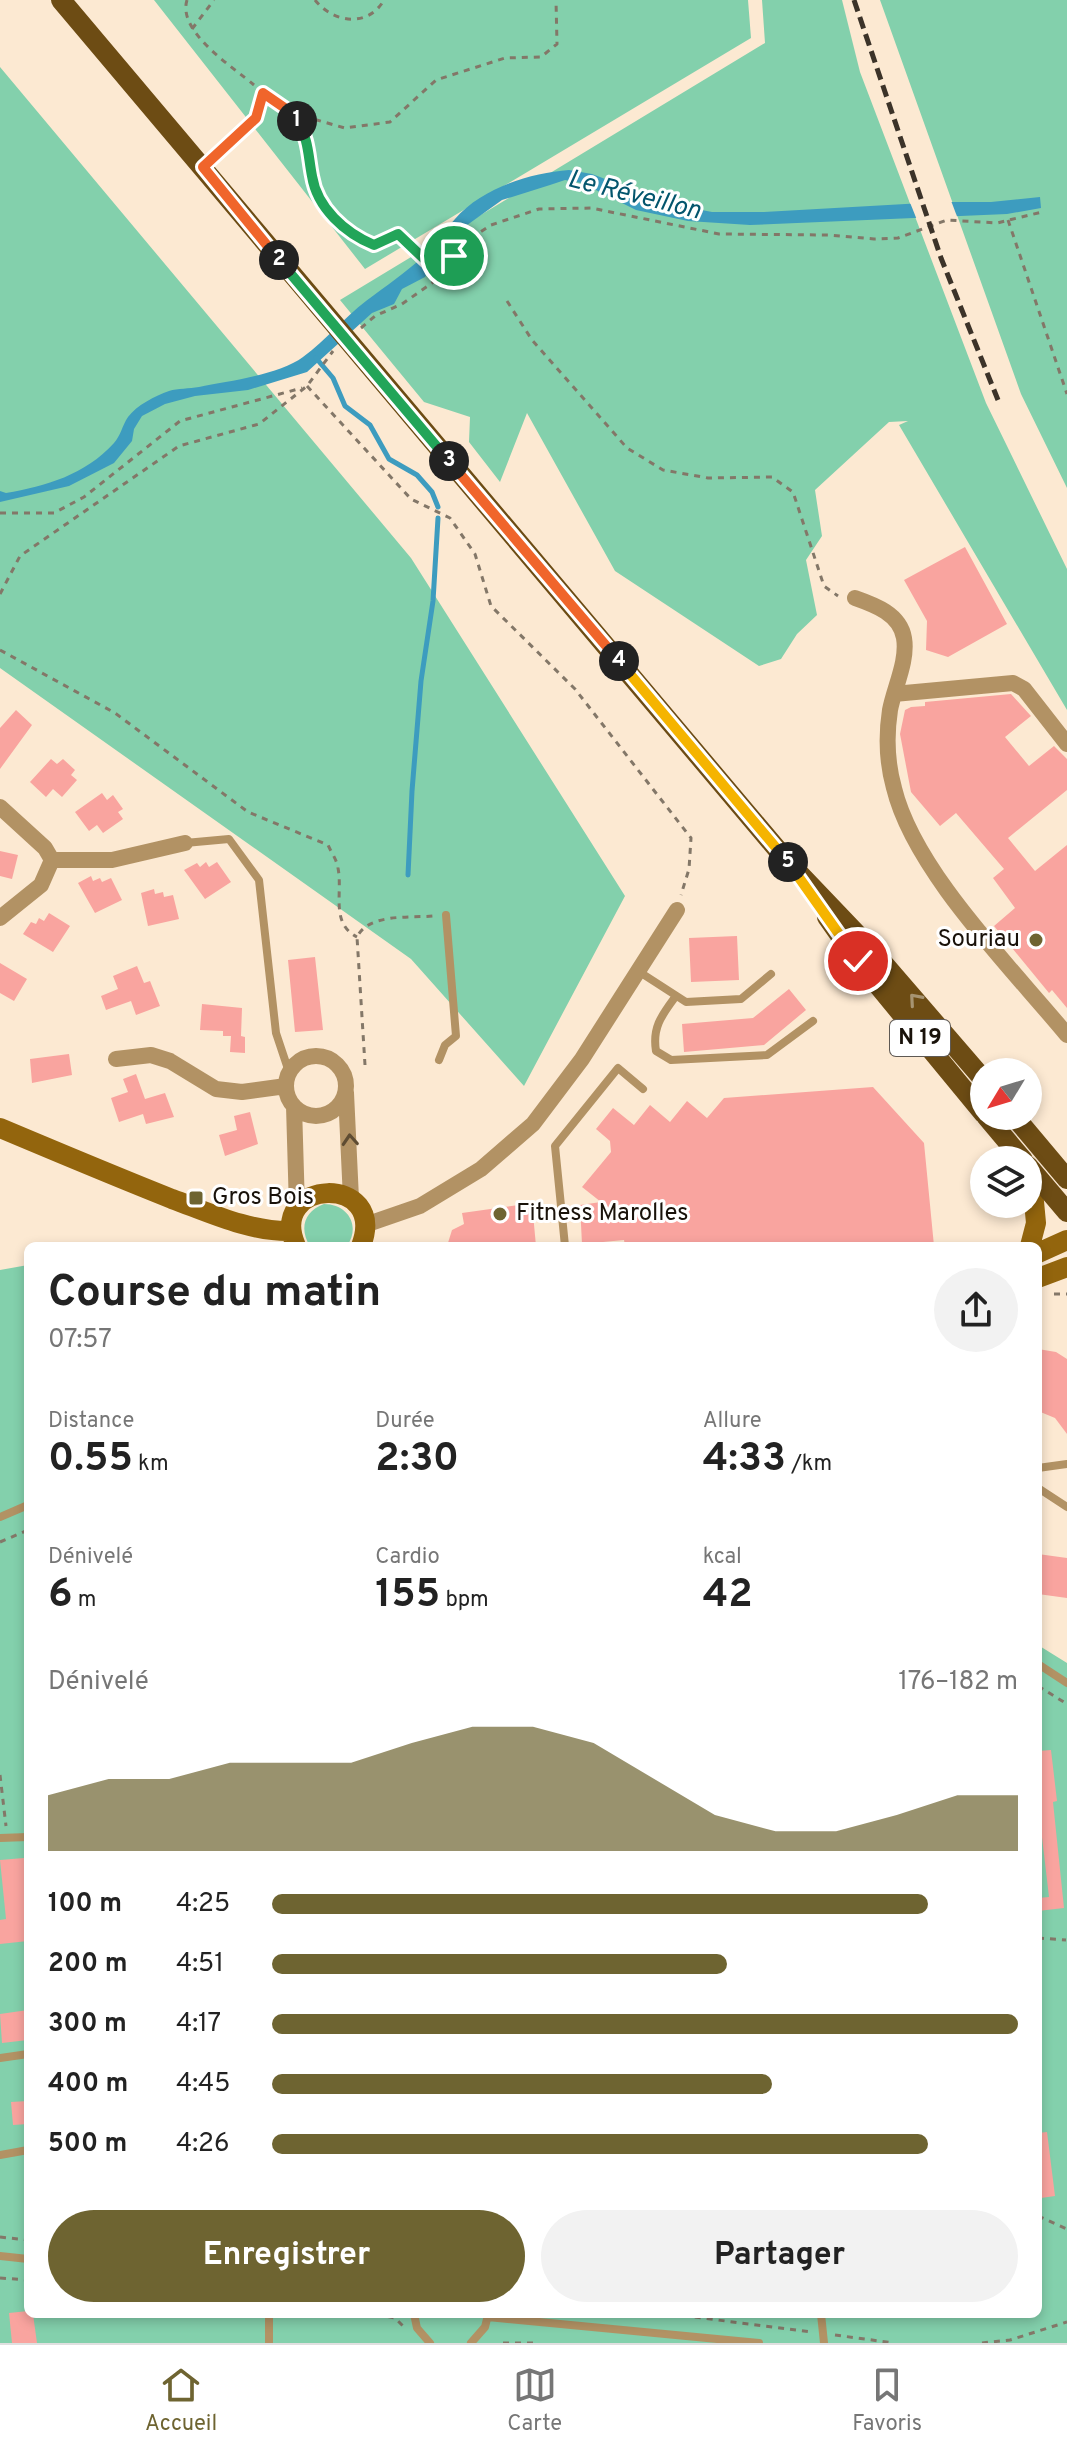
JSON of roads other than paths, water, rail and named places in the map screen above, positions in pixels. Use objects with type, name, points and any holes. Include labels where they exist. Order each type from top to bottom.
[{"type":"main road","name":"N 19","points":[[61,0],[787,861],[871,949],[970,1064]]},
{"type":"main road","name":"N 19","points":[[787,861],[858,961],[970,1097]]},
{"type":"main road","name":"N 19","points":[[998,1130],[1011,1146]]},
{"type":"main road","points":[[1026,1130],[1067,1179]]},
{"type":"main road","name":"N 19","points":[[1042,1183],[1067,1212]]},
{"type":"street","points":[[855,598],[883,609],[896,621],[904,638],[887,756],[900,812],[921,854],[1067,1035]]},
{"type":"street","points":[[894,694],[1013,683],[1024,689],[1067,744]]},
{"type":"street","points":[[0,807],[45,848],[52,860]]},
{"type":"street","points":[[52,860],[112,860],[185,843]]},
{"type":"street","points":[[0,918],[41,885],[52,860]]},
{"type":"street","points":[[365,1225],[420,1206],[481,1169],[533,1124],[582,1059],[677,910]]},
{"type":"street","points":[[116,1059],[151,1055],[170,1061],[216,1089],[242,1092],[287,1079],[304,1058],[325,1057],[341,1070],[345,1082],[351,1199]]},
{"type":"street","points":[[0,1128],[198,1209],[293,1238],[299,1184],[294,1106],[287,1079]]},
{"type":"street","points":[[294,1106],[310,1115],[329,1113],[342,1100],[345,1082]]},
{"type":"street","points":[[297,1208],[316,1193],[340,1193],[358,1206],[365,1225],[362,1242]]},
{"type":"street","points":[[1031,1242],[1035,1218]]},
{"type":"street","points":[[1042,1251],[1067,1240]]},
{"type":"street","points":[[1042,1276],[1067,1267]]},
{"type":"lane","points":[[203,167],[256,118],[263,93]]},
{"type":"lane","points":[[185,843],[229,839],[259,880],[276,1033],[287,1079]]},
{"type":"lane","points":[[439,1060],[445,1045],[456,1036],[446,915]]},
{"type":"lane","points":[[638,971],[686,1002],[741,999],[771,974]]},
{"type":"lane","points":[[676,996],[653,1033],[656,1051],[671,1060],[767,1055],[813,1021]]},
{"type":"lane","points":[[565,1242],[555,1146],[618,1068],[643,1089]]},
{"type":"lane","points":[[1042,1467],[1067,1464]]},
{"type":"lane","points":[[1042,1491],[1067,1507]]},
{"type":"lane","points":[[0,1517],[24,1507]]},
{"type":"lane","points":[[1042,1667],[1067,1683]]},
{"type":"lane","points":[[4,1838],[24,1837]]},
{"type":"lane","points":[[0,2058],[24,2055]]},
{"type":"lane","points":[[0,2155],[24,2151]]},
{"type":"lane","points":[[0,2256],[24,2259]]},
{"type":"lane","points":[[269,2318],[269,2343]]},
{"type":"lane","points":[[415,2318],[417,2328],[430,2343]]},
{"type":"lane","points":[[471,2343],[485,2327],[487,2318]]},
{"type":"lane","points":[[544,2318],[759,2343]]},
{"type":"lane","points":[[822,2318],[824,2338]]},
{"type":"water","name":"Le Réveillon","points":[[569,170],[592,174],[671,204],[712,212],[991,202],[1040,197],[1041,208],[1007,214],[750,225],[688,221],[636,210],[582,183],[565,180],[502,200],[456,233],[425,277],[402,289],[394,304],[372,313],[307,372],[248,390],[195,396],[165,404],[142,416],[134,429],[132,441],[114,463],[69,486],[0,502],[0,491],[6,493],[50,483],[91,463],[114,443],[132,413],[158,395],[253,376],[293,363],[424,256],[466,208],[508,184]]},
{"type":"waterway","points":[[316,358],[333,378],[345,406],[370,425],[389,459],[417,475],[432,492],[438,507]]},
{"type":"waterway","points":[[408,875],[421,681],[433,601],[438,518]]},
{"type":"railway","points":[[854,0],[941,258],[998,400]]},
{"type":"place","name":"Souriau","points":[[1036,940]]},
{"type":"place","name":"Gros Bois","points":[[196,1198]]},
{"type":"place","name":"Fitness Marolles","points":[[500,1214]]}]
